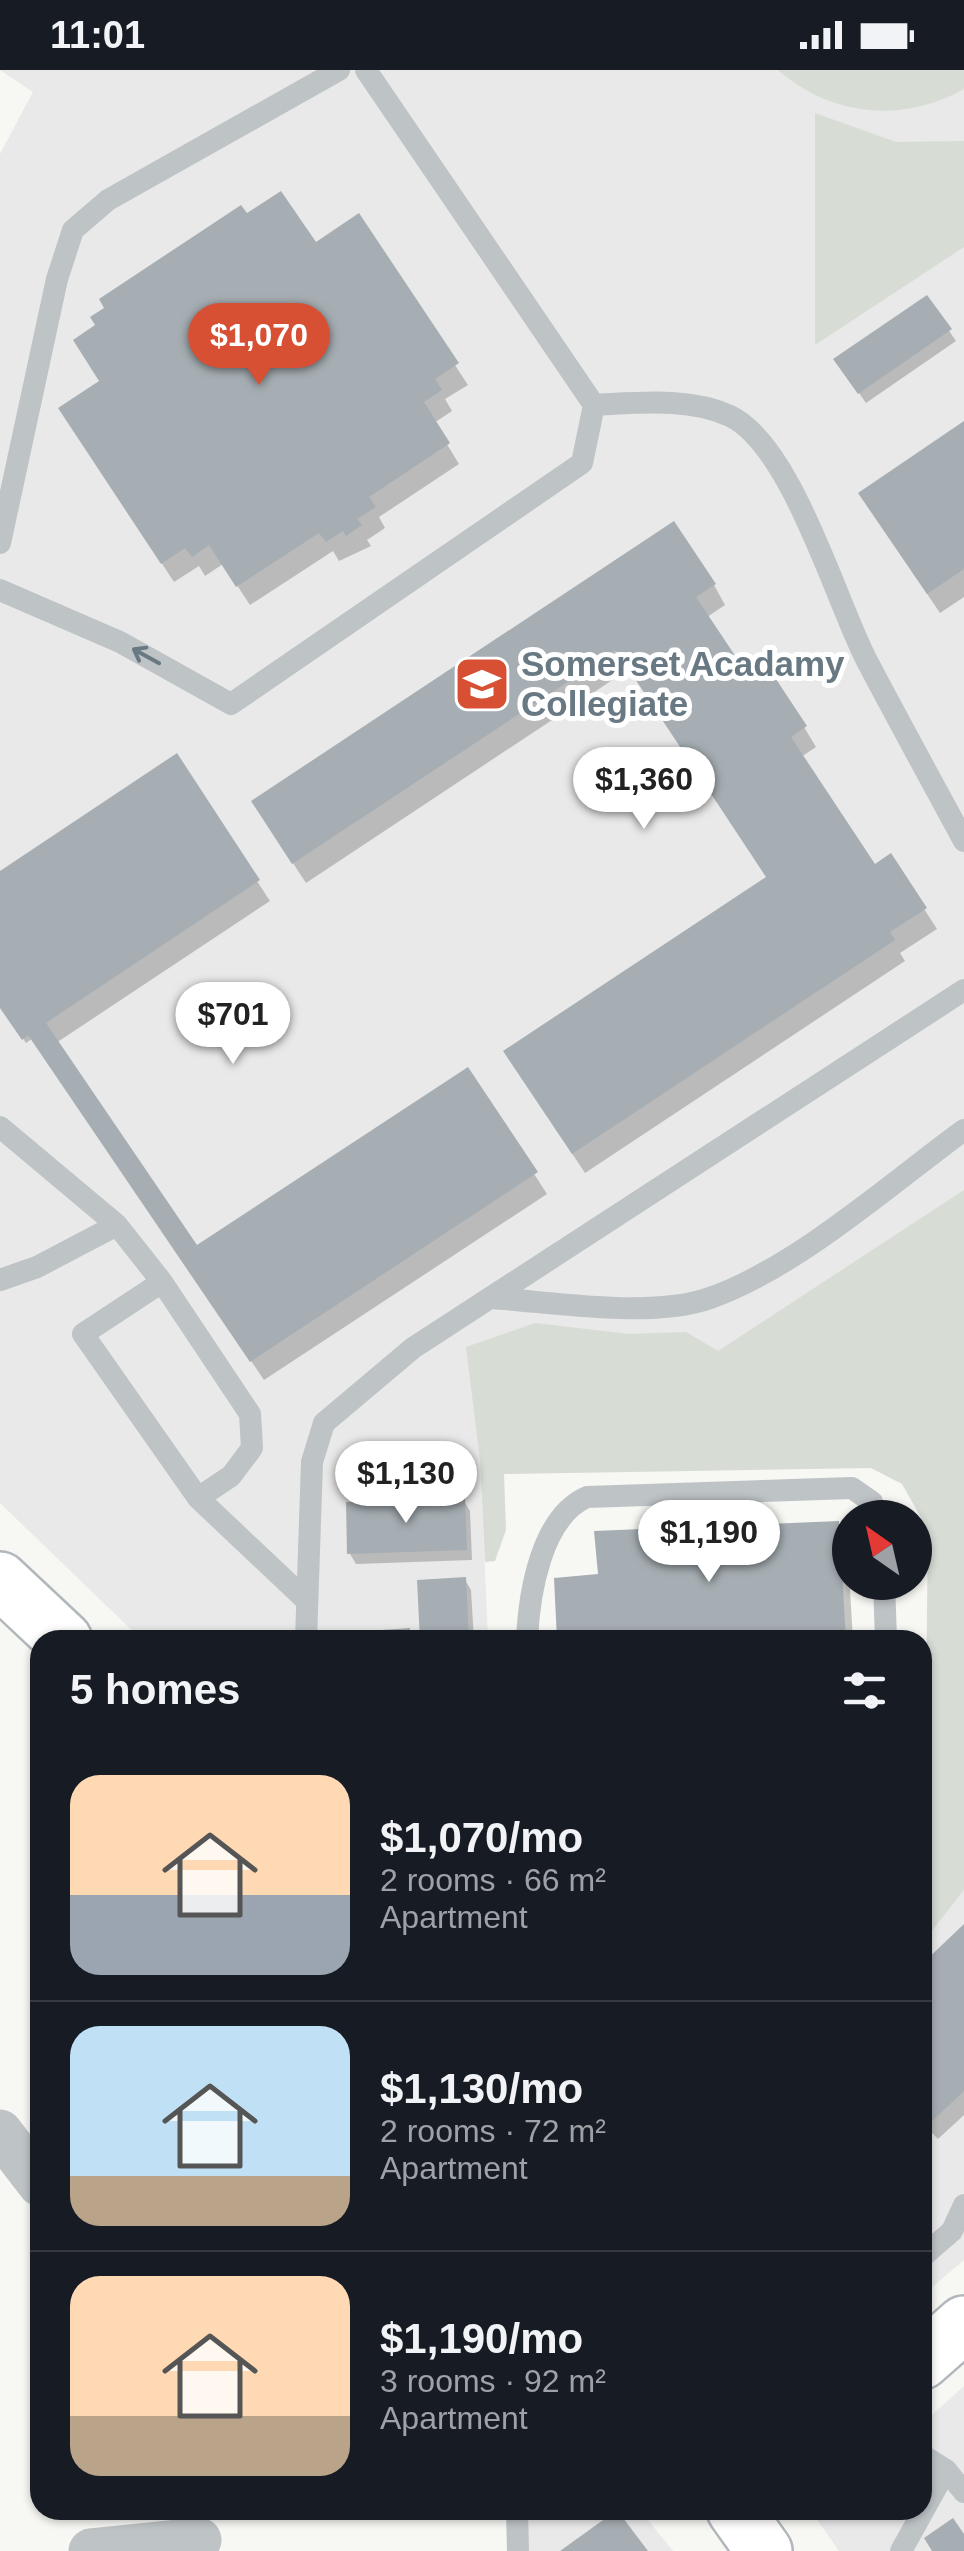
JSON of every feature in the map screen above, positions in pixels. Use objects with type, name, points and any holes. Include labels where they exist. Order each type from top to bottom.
[{"type":"main road","points":[[0,1580],[53,1630]]},
{"type":"main road","points":[[932,2352],[964,2324]]},
{"type":"street","points":[[0,2132],[30,2171]]},
{"type":"street","points":[[91,2551],[199,2534]]},
{"type":"lane","points":[[0,543],[48,316],[73,230],[108,200],[339,70]]},
{"type":"lane","points":[[0,590],[120,642],[230,704],[582,463],[594,405],[366,70]]},
{"type":"lane","points":[[594,405],[696,406],[732,417],[762,441],[788,484],[865,656],[964,841]]},
{"type":"lane","points":[[306,1630],[312,1462],[324,1423],[413,1348],[964,990]]},
{"type":"lane","points":[[490,1298],[644,1307],[708,1299],[775,1267],[964,1130]]},
{"type":"lane","points":[[2,1139],[117,1225],[162,1282],[250,1414],[252,1448],[231,1476],[198,1498]]},
{"type":"lane","points":[[0,1280],[37,1267],[117,1225]]},
{"type":"lane","points":[[162,1282],[83,1334],[198,1498],[306,1600]]},
{"type":"lane","points":[[529,1630],[537,1574],[554,1532],[568,1506],[587,1497],[852,1488],[869,1500]]},
{"type":"lane","points":[[885,1600],[886,1630]]},
{"type":"lane","points":[[932,2252],[958,2238],[964,2205]]},
{"type":"lane","points":[[932,2461],[946,2470],[964,2492]]},
{"type":"lane","points":[[932,2495],[946,2470]]},
{"type":"lane","points":[[516,2520],[518,2551]]},
{"type":"lane","points":[[901,2551],[918,2520]]},
{"type":"shaded area","name":"Somerset Acadamy Collegiate","points":[[0,70],[964,70],[964,1214],[648,1437],[484,1432],[480,1460],[488,1630],[132,1630],[0,1503],[0,154],[33,92]]},
{"type":"shaded area","points":[[778,70],[964,70],[964,89],[916,107],[868,110],[821,97]]},
{"type":"shaded area","points":[[815,113],[896,142],[964,141],[964,247],[815,345]]},
{"type":"shaded area","points":[[964,1190],[964,1890],[932,1931],[932,1630],[927,1630],[927,1600],[932,1600],[932,1500],[911,1500],[902,1484],[871,1468],[504,1474],[506,1530],[495,1561],[485,1562],[480,1460],[466,1347],[535,1323],[629,1334],[686,1332],[718,1351]]},
{"type":"shaded area","points":[[964,1890],[964,2260],[932,2287],[932,1930]]},
{"type":"shaded area","points":[[964,2386],[964,2551],[839,2551],[817,2520],[932,2520],[932,2415]]},
{"type":"shaded area","points":[[508,2520],[648,2520],[673,2551],[512,2551]]},
{"type":"building","points":[[281,191],[316,242],[359,213],[459,363],[435,379],[442,390],[424,402],[450,443],[369,497],[376,507],[357,519],[362,525],[346,536],[343,531],[326,542],[319,533],[236,587],[209,545],[192,557],[185,548],[161,564],[58,408],[99,381],[73,340],[95,325],[90,317],[104,308],[99,299],[241,205],[247,213]]},
{"type":"building","points":[[927,295],[952,329],[858,394],[833,359]]},
{"type":"building","points":[[964,421],[964,569],[927,594],[858,493]]},
{"type":"building","points":[[674,521],[716,584],[696,597],[752,681],[770,670],[807,726],[791,737],[875,864],[891,853],[927,908],[890,932],[895,940],[572,1154],[503,1051],[766,877],[616,650],[292,864],[251,801]]},
{"type":"building","points":[[177,753],[260,880],[46,1023],[197,1245],[468,1067],[538,1172],[250,1362],[28,1035],[22,1040],[0,1008],[0,871]]},
{"type":"building","points":[[465,1498],[467,1550],[347,1554],[346,1502]]},
{"type":"building","points":[[832,1521],[832,1600],[844,1600],[845,1630],[557,1630],[554,1578],[598,1574],[594,1531]]},
{"type":"building","points":[[466,1577],[469,1630],[420,1630],[417,1580]]},
{"type":"building","points":[[964,1924],[964,2091],[932,2121],[932,1954]]},
{"type":"building","points":[[953,2518],[964,2534],[964,2551],[932,2551],[924,2538]]},
{"type":"building","points":[[603,2520],[625,2520],[648,2551],[560,2551]]},
{"type":"place","name":"Somerset Acadamy Collegiate","points":[[482,684]]}]
